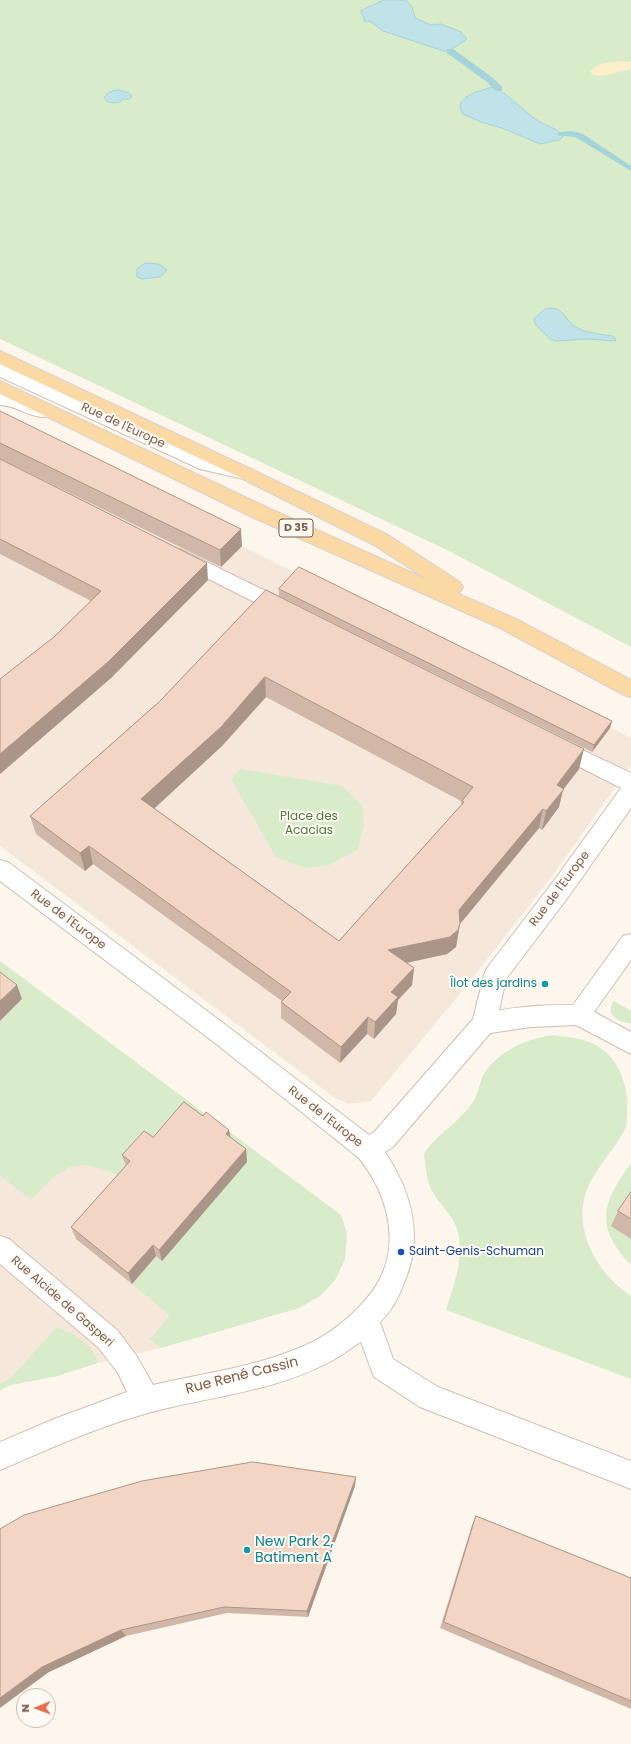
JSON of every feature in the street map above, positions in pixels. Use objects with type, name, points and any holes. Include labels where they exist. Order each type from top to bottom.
[{"type":"main road","name":"D 35","points":[[0,358],[249,475],[381,540],[509,624]]},
{"type":"main road","name":"D 35","points":[[0,387],[259,512],[509,624],[631,689]]},
{"type":"street","name":"Rue de l'Europe","points":[[0,370],[206,465],[249,475]]},
{"type":"street","name":"Rue de l'Europe","points":[[0,398],[10,400],[85,427]]},
{"type":"street","points":[[162,546],[302,617]]},
{"type":"street","points":[[539,737],[631,784]]},
{"type":"street","name":"Rue de l'Europe","points":[[0,869],[223,1036],[368,1150],[384,1139],[484,1024],[494,975],[561,889],[631,791]]},
{"type":"street","name":"Rue René Cassin","points":[[0,1456],[26,1443],[81,1422],[146,1400],[272,1372],[312,1358],[338,1342],[366,1320],[386,1295],[396,1275],[401,1252],[402,1230],[399,1207],[380,1164],[368,1150]]},
{"type":"street","name":"Rue Alcide de Gasperi","points":[[0,1248],[108,1340],[127,1364],[146,1400]]},
{"type":"street","points":[[366,1320],[383,1368],[430,1398],[631,1475]]},
{"type":"lane","points":[[578,1015],[631,943]]},
{"type":"lane","points":[[484,1024],[531,1016],[552,1014],[578,1015],[631,1044]]},
{"type":"shaded area","points":[[0,427],[631,738],[631,765],[553,875],[463,990],[371,1101],[349,1104],[335,1098],[0,846]]},
{"type":"shaded area","points":[[0,961],[341,1215],[347,1234],[345,1259],[335,1280],[320,1296],[299,1308],[161,1348],[98,1363],[57,1376],[11,1385],[0,1390]]},
{"type":"green space","points":[[0,0],[631,0],[631,647],[449,551],[0,339]]},
{"type":"green space","name":"Place des Acacias","points":[[240,769],[342,786],[362,805],[364,827],[357,850],[329,865],[307,868],[276,857],[231,779]]},
{"type":"green space","points":[[0,961],[341,1215],[347,1234],[345,1259],[335,1280],[320,1296],[299,1308],[161,1348],[150,1339],[170,1315],[132,1284],[156,1256],[162,1261],[247,1162],[127,1181],[106,1170],[81,1165],[73,1166],[66,1169],[48,1183],[31,1199],[0,1176],[0,1021],[22,1000],[0,977]]},
{"type":"green space","points":[[614,1001],[631,1011],[631,1023],[626,1023],[614,1017],[611,1006]]},
{"type":"green space","points":[[553,1035],[584,1040],[594,1044],[604,1051],[619,1069],[626,1092],[626,1127],[591,1181],[585,1197],[582,1213],[584,1229],[596,1260],[606,1274],[631,1296],[631,1379],[446,1310],[458,1270],[460,1250],[459,1239],[455,1224],[430,1187],[427,1178],[424,1154],[435,1140],[467,1110],[476,1096],[485,1072],[499,1057],[515,1046],[524,1042]]},
{"type":"green space","points":[[631,1163],[631,1264],[622,1255],[610,1236],[606,1214],[612,1193]]},
{"type":"green space","points":[[57,1327],[73,1334],[91,1348],[98,1363],[57,1376],[11,1385],[0,1390],[0,1384],[10,1379]]},
{"type":"sand","points":[[608,62],[631,62],[631,69],[608,75],[597,75],[590,72],[593,68]]},
{"type":"water","points":[[384,0],[406,0],[412,7],[415,18],[431,25],[441,24],[461,32],[462,35],[466,37],[466,40],[447,52],[383,31],[371,22],[364,21],[361,11]]},
{"type":"water","points":[[492,87],[504,93],[534,118],[556,130],[563,137],[559,140],[540,144],[463,114],[460,108],[464,99],[474,93]]},
{"type":"water","points":[[118,90],[129,93],[132,96],[130,99],[123,99],[116,103],[111,103],[104,98],[108,93]]},
{"type":"water","points":[[146,263],[159,264],[167,270],[160,277],[142,279],[137,277],[137,269]]},
{"type":"water","points":[[553,308],[559,310],[574,326],[593,333],[612,336],[616,341],[587,339],[557,341],[550,339],[535,324],[534,319],[545,309]]},
{"type":"building","points":[[0,411],[241,529],[220,550],[0,443]]},
{"type":"building","points":[[0,459],[207,563],[108,662],[0,754],[0,679],[54,637],[101,591],[0,539]]},
{"type":"building","points":[[299,567],[612,721],[594,745],[279,589]]},
{"type":"building","points":[[266,590],[584,749],[557,785],[564,789],[546,811],[543,809],[459,910],[460,923],[458,930],[450,937],[388,950],[414,968],[391,992],[398,997],[375,1022],[368,1017],[341,1047],[281,1002],[291,992],[89,846],[80,853],[30,816],[159,702]],"holes":[[[265,677],[473,787],[462,801],[464,802],[339,941],[141,799],[221,727]]]},
{"type":"building","points":[[0,972],[17,985],[0,1001]]},
{"type":"building","points":[[184,1102],[203,1116],[206,1112],[229,1130],[226,1134],[246,1149],[159,1250],[153,1245],[128,1273],[71,1227],[130,1161],[122,1155],[144,1131],[153,1137]]},
{"type":"building","points":[[631,1192],[631,1219],[618,1211]]},
{"type":"building","points":[[253,1462],[356,1477],[307,1611],[224,1607],[121,1630],[42,1667],[0,1698],[0,1529],[24,1515],[142,1481]]},
{"type":"building","points":[[476,1516],[631,1578],[631,1701],[444,1622]]},
{"type":"waterway","points":[[450,51],[490,80],[499,89]]},
{"type":"waterway","points":[[561,134],[572,133],[580,136],[631,169]]},
{"type":"place","name":"Îlot des jardins","points":[[545,984]]},
{"type":"place","name":"Saint-Genis-Schuman","points":[[401,1252]]},
{"type":"place","name":"New Park 2, Batiment A","points":[[247,1550]]}]
